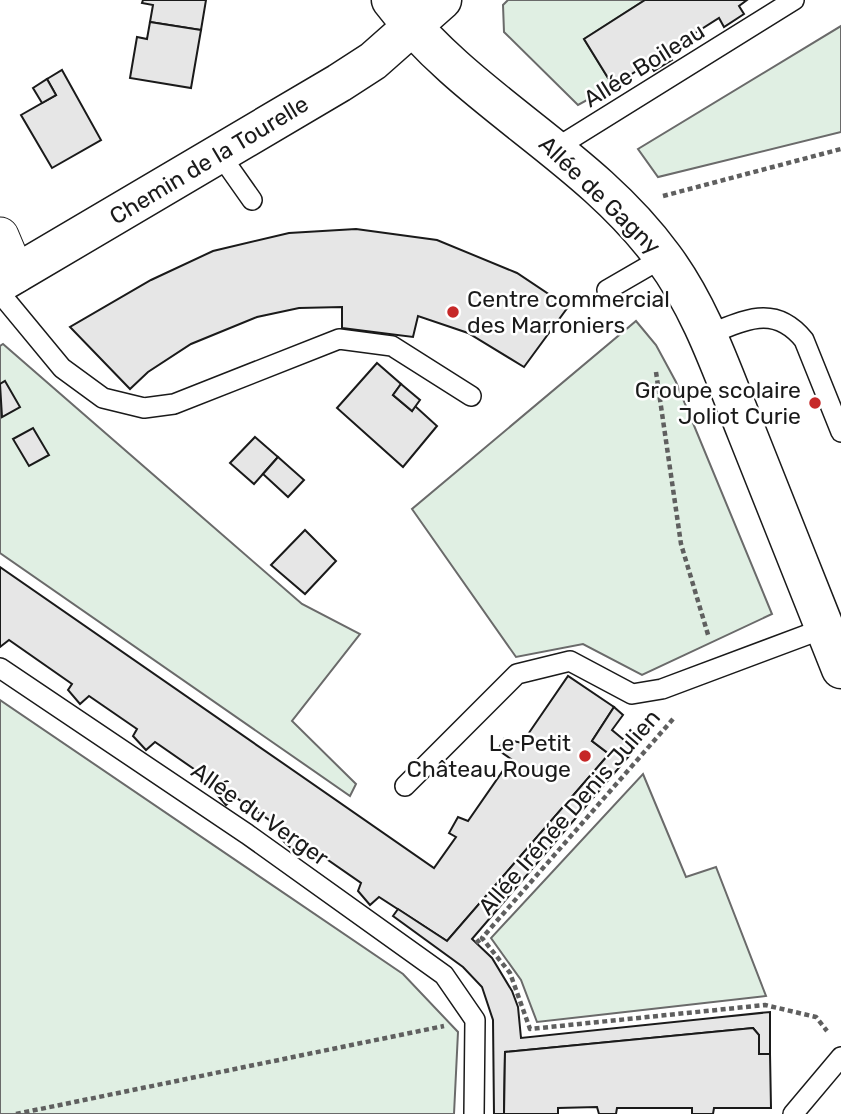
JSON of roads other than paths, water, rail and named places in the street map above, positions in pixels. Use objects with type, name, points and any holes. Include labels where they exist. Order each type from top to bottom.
[{"type":"main road","name":"Chemin de la Tourelle","points":[[5,283],[220,156],[373,61],[402,14],[442,0]]},
{"type":"main road","name":"Allée de Gagny","points":[[402,14],[556,148],[620,208],[664,257],[707,335],[841,669]]},
{"type":"street","points":[[0,236],[5,283]]},
{"type":"lane","name":"Allée Boileau","points":[[556,148],[794,0]]},
{"type":"lane","points":[[220,156],[252,200]]},
{"type":"lane","points":[[607,290],[664,257]]},
{"type":"lane","points":[[5,283],[62,368],[103,398],[144,408],[174,404],[339,339],[392,346],[471,397]]},
{"type":"lane","points":[[707,335],[757,316],[777,319],[795,328],[804,340],[841,432]]},
{"type":"lane","points":[[405,786],[517,674],[570,661],[632,694],[662,689],[825,628]]},
{"type":"lane","name":"Allée du Verger","points":[[0,668],[247,834],[444,975],[475,1020],[474,1114]]},
{"type":"lane","points":[[793,1114],[841,1057]]},
{"type":"place","name":"Centre commercial des Marroniers","points":[[453,312]]},
{"type":"place","name":"Groupe scolaire Joliot Curie","points":[[815,403]]},
{"type":"place","name":"Le Petit Château Rouge","points":[[585,756]]}]
